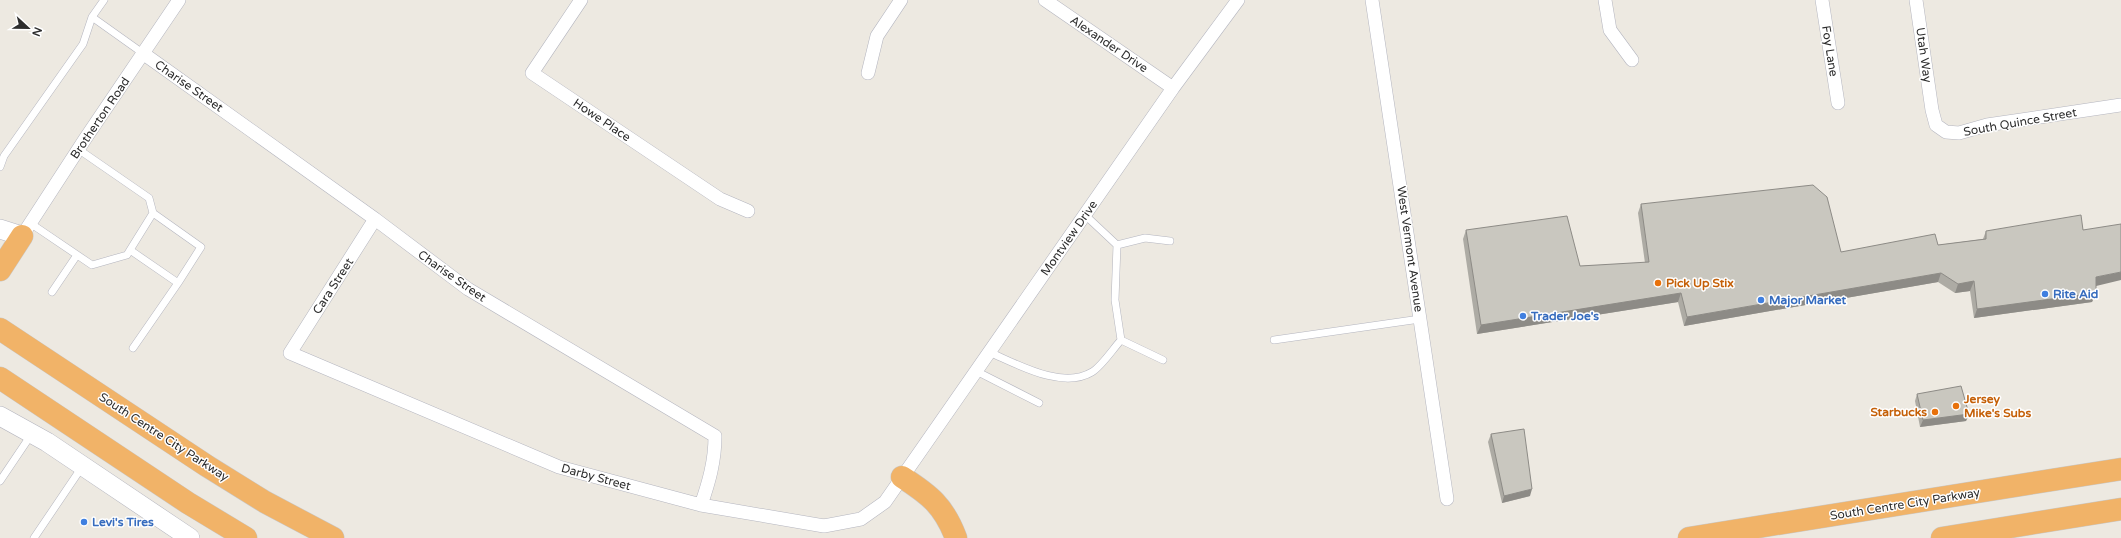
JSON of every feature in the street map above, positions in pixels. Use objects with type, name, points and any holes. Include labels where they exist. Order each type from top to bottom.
[{"type":"highway","points":[[0,256],[26,230]]},
{"type":"highway","points":[[0,270],[26,230]]},
{"type":"highway","name":"South Centre City Parkway","points":[[0,329],[64,373],[266,502],[333,538]]},
{"type":"highway","points":[[0,344],[25,360],[64,373]]},
{"type":"highway","points":[[0,378],[188,503],[246,538]]},
{"type":"highway","points":[[0,387],[56,415]]},
{"type":"highway","name":"South Centre City Parkway","points":[[1689,538],[2121,469]]},
{"type":"highway","points":[[902,477],[931,497],[940,506],[951,525],[956,538]]},
{"type":"highway","points":[[1942,538],[2121,509]]},
{"type":"highway","points":[[2051,538],[2055,533],[2098,512]]},
{"type":"street","name":"Brotherton Road","points":[[26,230],[78,149],[180,0]]},
{"type":"street","name":"Howe Place","points":[[581,0],[532,73],[720,200],[748,210]]},
{"type":"street","points":[[868,74],[877,36],[901,0]]},
{"type":"street","name":"Alexander Drive","points":[[1045,0],[1174,88]]},
{"type":"street","name":"Montview Drive","points":[[902,477],[1174,88],[1238,0]]},
{"type":"street","name":"West Vermont Avenue","points":[[1372,0],[1447,499]]},
{"type":"street","points":[[1605,0],[1610,30],[1632,60]]},
{"type":"street","name":"Foy Lane","points":[[1822,0],[1838,102]]},
{"type":"street","name":"Utah Way","points":[[1916,0],[1932,110]]},
{"type":"street","name":"Charise Street","points":[[144,54],[375,219],[468,289],[715,436],[715,454],[710,481],[700,505]]},
{"type":"street","name":"South Quince Street","points":[[1932,110],[1936,125],[1946,132],[1960,133],[1987,125],[2121,105]]},
{"type":"street","name":"Cara Street","points":[[290,353],[375,219]]},
{"type":"street","points":[[0,229],[26,230]]},
{"type":"street","name":"Darby Street","points":[[290,353],[559,467],[700,505],[824,526],[861,518],[885,502],[902,477]]},
{"type":"street","points":[[0,416],[32,433],[190,538]]},
{"type":"lane","points":[[0,167],[2,155],[83,44],[92,17],[104,0]]},
{"type":"lane","points":[[92,17],[144,54]]},
{"type":"lane","points":[[78,149],[149,198],[153,213],[200,248],[178,283],[133,348]]},
{"type":"lane","points":[[26,230],[77,255],[92,265],[127,255],[153,213]]},
{"type":"lane","points":[[989,352],[1039,374],[1056,377],[1079,378],[1093,372],[1121,340],[1115,300],[1117,245],[1085,215]]},
{"type":"lane","points":[[1117,245],[1145,238],[1170,241]]},
{"type":"lane","points":[[130,250],[178,283]]},
{"type":"lane","points":[[52,292],[77,255]]},
{"type":"lane","points":[[1274,340],[1420,319]]},
{"type":"lane","points":[[1121,340],[1163,360]]},
{"type":"lane","points":[[976,371],[1039,403]]},
{"type":"lane","points":[[0,481],[32,433]]},
{"type":"lane","points":[[34,538],[83,466]]},
{"type":"building","points":[[1813,185],[1827,197],[1841,252],[1935,234],[1938,245],[1986,239],[1986,231],[2081,215],[2083,230],[2121,224],[2121,272],[2096,277],[2096,293],[1977,309],[1974,281],[1958,284],[1941,273],[1687,317],[1681,293],[1481,325],[1466,230],[1567,216],[1580,266],[1649,262],[1641,204]]},
{"type":"building","points":[[1961,386],[1969,414],[1923,420],[1917,394]]},
{"type":"building","points":[[1524,429],[1532,489],[1504,496],[1491,434]]},
{"type":"place","name":"Pick Up Stix","points":[[1658,283]]},
{"type":"place","name":"Rite Aid","points":[[2045,294]]},
{"type":"place","name":"Major Market","points":[[1761,300]]},
{"type":"place","name":"Trader Joe's","points":[[1523,316]]},
{"type":"place","name":"Jersey Mike's Subs","points":[[1956,406]]},
{"type":"place","name":"Starbucks","points":[[1935,412]]},
{"type":"place","name":"Levi's Tires","points":[[84,522]]}]
